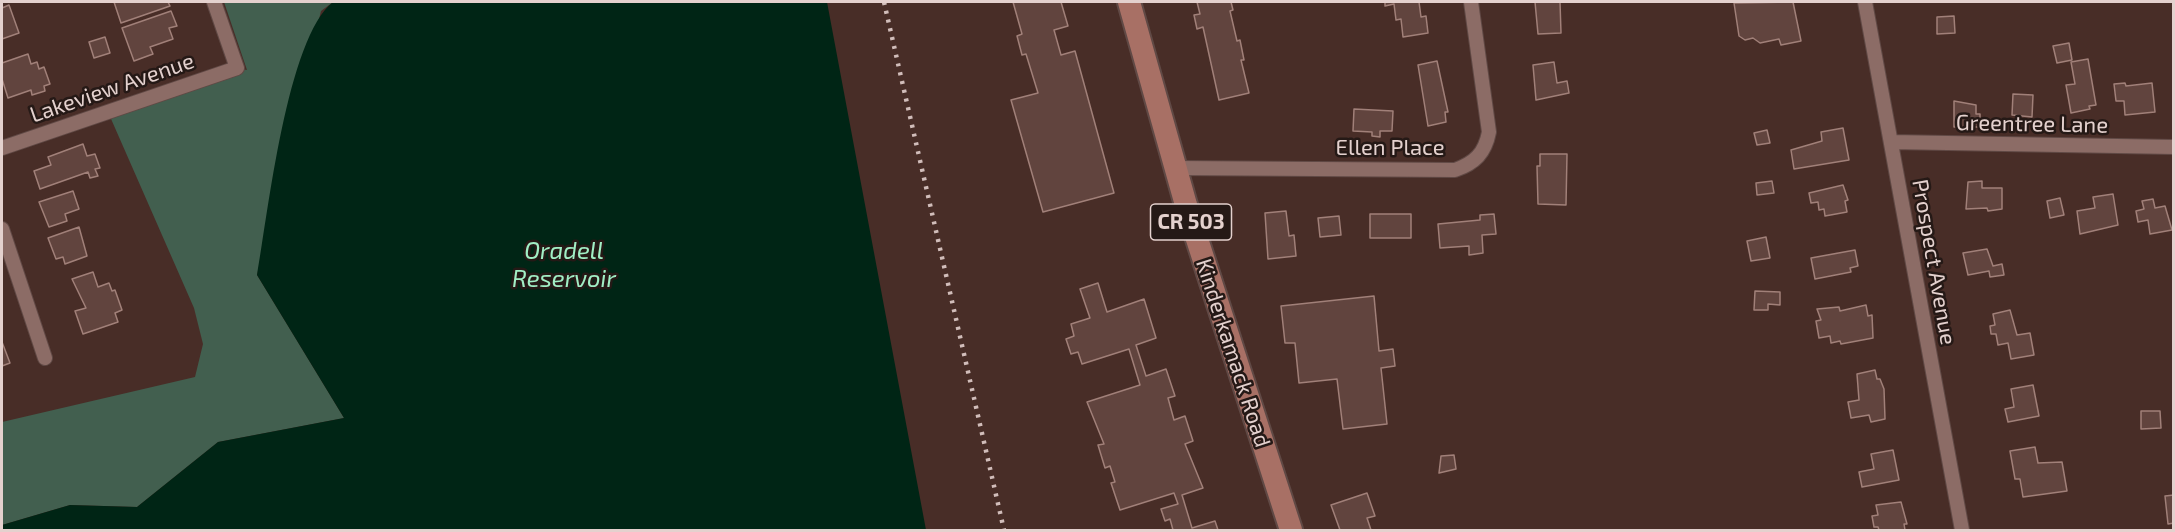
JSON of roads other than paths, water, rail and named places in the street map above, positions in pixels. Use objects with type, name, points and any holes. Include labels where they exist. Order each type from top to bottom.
[{"type":"main road","name":"Kinderkamack Road","points":[[1129,2],[1175,168],[1291,531]]},
{"type":"street","name":"Lakeview Avenue","points":[[2,148],[237,68],[214,2]]},
{"type":"street","name":"Ellen Place","points":[[1175,168],[1455,170],[1469,165],[1483,150],[1489,132],[1471,2]]},
{"type":"street","name":"Prospect Avenue","points":[[1865,2],[1962,531]]},
{"type":"street","name":"Greentree Lane","points":[[1891,142],[2174,147]]},
{"type":"street","points":[[2,229],[45,358]]},
{"type":"water","name":"Oradell Reservoir","points":[[333,2],[827,2],[926,530],[2,530],[2,525],[70,505],[137,507],[218,442],[344,418],[257,275],[274,171],[292,88],[303,51],[317,22]]},
{"type":"railway","points":[[884,2],[1004,530]]}]
